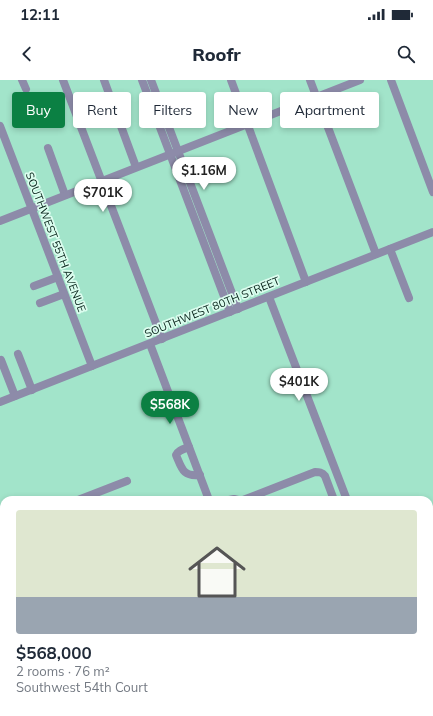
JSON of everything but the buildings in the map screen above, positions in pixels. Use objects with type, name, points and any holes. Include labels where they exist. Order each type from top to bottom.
[{"type":"street","points":[[22,80],[26,89]]},
{"type":"street","points":[[63,80],[162,339]]},
{"type":"street","points":[[104,80],[135,163]]},
{"type":"street","points":[[142,80],[174,153],[238,309]]},
{"type":"street","points":[[151,80],[174,153],[230,312]]},
{"type":"street","points":[[230,80],[235,92]]},
{"type":"street","points":[[310,80],[315,92]]},
{"type":"street","points":[[330,92],[360,80]]},
{"type":"street","points":[[391,80],[433,192]]},
{"type":"street","name":"SOUTHWEST 55TH AVENUE","points":[[0,126],[92,366]]},
{"type":"street","points":[[0,221],[102,181],[135,163],[174,153],[237,128]]},
{"type":"street","points":[[248,128],[306,282]]},
{"type":"street","points":[[329,128],[376,254]]},
{"type":"street","points":[[48,148],[65,195]]},
{"type":"street","name":"SOUTHWEST 80TH STREET","points":[[0,402],[433,232]]},
{"type":"street","points":[[390,249],[408,298]]},
{"type":"street","points":[[34,286],[58,277]]},
{"type":"street","points":[[40,303],[64,294]]},
{"type":"street","points":[[269,296],[345,496]]},
{"type":"street","points":[[150,344],[208,496]]},
{"type":"street","points":[[18,354],[32,390]]},
{"type":"street","points":[[1,360],[15,396]]},
{"type":"street","points":[[189,447],[180,450],[176,455],[181,468],[190,476],[200,475]]},
{"type":"street","points":[[253,496],[318,472],[325,476],[332,496]]},
{"type":"street","points":[[88,496],[127,481]]}]
